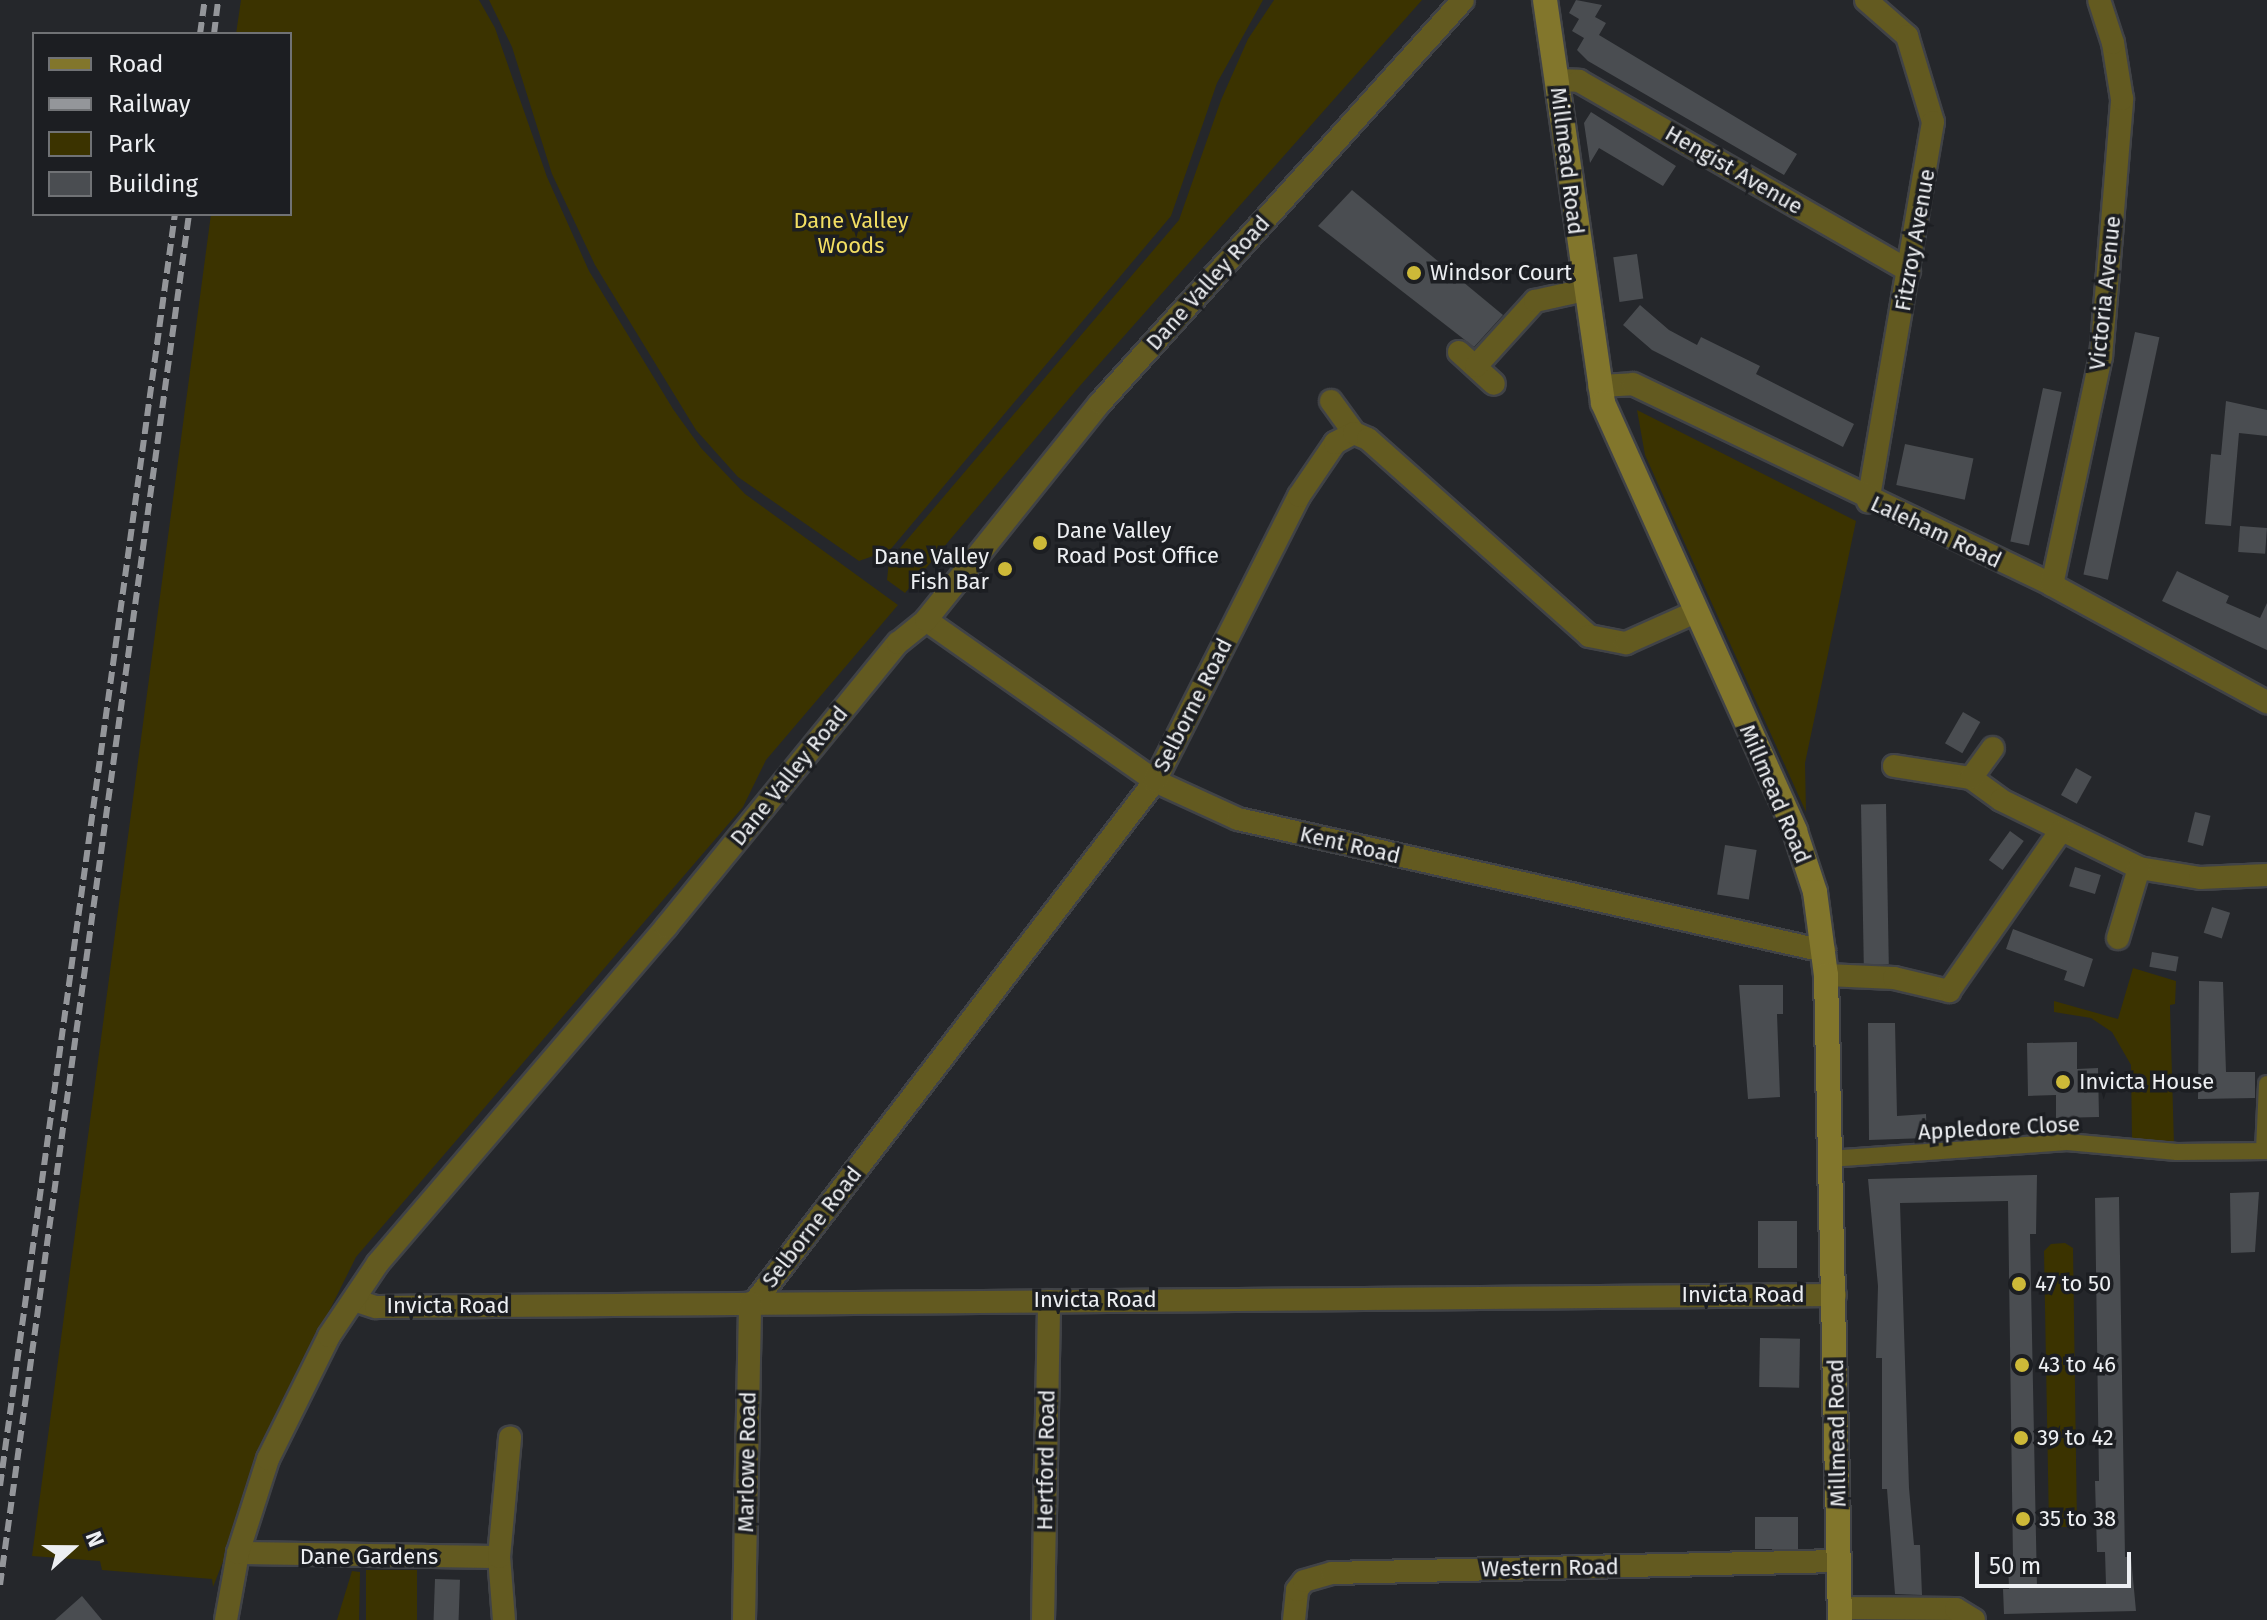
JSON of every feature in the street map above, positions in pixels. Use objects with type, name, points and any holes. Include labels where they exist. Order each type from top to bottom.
[{"type":"main road","name":"Millmead Road","points":[[1545,0],[1599,386],[1615,438],[1795,831],[1815,892],[1825,963],[1840,1614]]},
{"type":"street","name":"Dane Valley Road","points":[[226,1620],[238,1553],[268,1459],[329,1336],[357,1301],[378,1263],[666,927],[898,643],[926,620],[1100,403],[1463,0]]},
{"type":"street","name":"Fitzroy Avenue","points":[[1866,0],[1907,36],[1933,122],[1868,501]]},
{"type":"street","name":"Victoria Avenue","points":[[2052,585],[2101,357],[2122,99],[2113,43],[2099,0]]},
{"type":"street","name":"Hengist Avenue","points":[[1556,80],[1579,81],[1909,271]]},
{"type":"street","points":[[1494,384],[1468,359],[1535,301],[1585,290]]},
{"type":"street","name":"Laleham Road","points":[[1599,386],[1633,384],[1868,501],[2052,585],[2267,702]]},
{"type":"street","points":[[1331,401],[1354,433],[1368,439],[1589,636],[1626,643],[1693,613]]},
{"type":"street","name":"Selborne Road","points":[[752,1303],[1155,781],[1299,496],[1335,443],[1354,433]]},
{"type":"street","name":"Kent Road","points":[[926,620],[1155,781],[1238,819],[1949,991],[2060,832]]},
{"type":"street","points":[[1971,778],[1993,748]]},
{"type":"street","points":[[1894,766],[1971,778],[2060,832],[2139,868],[2200,878],[2267,875]]},
{"type":"street","points":[[2118,938],[2139,868]]},
{"type":"street","points":[[2266,1151],[2267,1084]]},
{"type":"street","name":"Appledore Close","points":[[1829,1159],[2067,1142],[2177,1152],[2266,1151]]},
{"type":"street","name":"Invicta Road","points":[[357,1301],[376,1307],[1835,1295]]},
{"type":"street","name":"Hertford Road","points":[[1043,1620],[1049,1301]]},
{"type":"street","name":"Marlowe Road","points":[[744,1620],[752,1303]]},
{"type":"street","points":[[504,1616],[499,1557],[510,1438]]},
{"type":"street","name":"Dane Gardens","points":[[238,1553],[499,1557]]},
{"type":"street","name":"Western Road","points":[[1294,1620],[1294,1600],[1304,1581],[1332,1573],[1839,1561]]},
{"type":"street","points":[[1840,1614],[1956,1609],[1974,1620]]},
{"type":"green space","points":[[241,0],[479,0],[495,28],[547,177],[589,271],[673,409],[701,448],[745,494],[898,605],[766,760],[743,807],[356,1257],[293,1384],[213,1587],[212,1579],[102,1570],[100,1561],[32,1556],[211,216],[292,216],[292,32],[236,32]]},
{"type":"green space","name":"Dane Valley Woods","points":[[489,0],[1263,0],[1217,83],[1171,216],[890,550],[859,561],[738,477],[696,430],[595,265],[552,174],[512,47]]},
{"type":"green space","points":[[1274,0],[1422,0],[1078,388],[905,593],[887,580],[889,561],[1179,220],[1221,100],[1248,39]]},
{"type":"green space","points":[[1637,410],[1856,521],[1805,763],[1806,812],[1645,455]]},
{"type":"green space","points":[[2133,968],[2176,981],[2175,1004],[2170,1005],[2174,1145],[2132,1140],[2131,1065],[2112,1032],[2091,1018],[2054,1012],[2054,1001],[2118,1019]]},
{"type":"green space","points":[[2065,1243],[2073,1248],[2077,1527],[2049,1527],[2044,1251],[2051,1244]]},
{"type":"green space","points":[[366,1570],[417,1570],[417,1620],[366,1620]]},
{"type":"green space","points":[[352,1571],[360,1572],[359,1620],[337,1620]]},
{"type":"building","points":[[1576,0],[1602,5],[1595,17],[1606,23],[1599,35],[1797,154],[1784,175],[1588,61],[1577,50],[1584,38],[1572,31],[1579,19],[1569,13]]},
{"type":"building","points":[[1591,112],[1676,166],[1663,186],[1599,148],[1590,163],[1584,123]]},
{"type":"building","name":"Windsor Court","points":[[1352,190],[1503,315],[1474,347],[1318,226]]},
{"type":"building","points":[[1637,254],[1643,299],[1619,302],[1613,257]]},
{"type":"building","points":[[1640,305],[1669,330],[1697,345],[1701,337],[1760,366],[1756,374],[1854,424],[1843,447],[1652,350],[1623,325]]},
{"type":"building","points":[[2135,332],[2159,337],[2108,580],[2083,575]]},
{"type":"building","points":[[2043,388],[2062,392],[2029,546],[2010,542]]},
{"type":"building","points":[[2226,401],[2267,410],[2267,436],[2239,433],[2231,526],[2205,524],[2211,454],[2221,455]]},
{"type":"building","points":[[1905,444],[1973,459],[1965,500],[1896,485]]},
{"type":"building","points":[[2240,526],[2267,528],[2265,554],[2238,552]]},
{"type":"building","points":[[2177,571],[2229,596],[2226,603],[2260,618],[2267,603],[2267,650],[2162,601]]},
{"type":"building","points":[[1963,712],[1980,722],[1962,753],[1945,743]]},
{"type":"building","points":[[2076,768],[2092,777],[2077,804],[2061,795]]},
{"type":"building","points":[[1861,804],[1886,804],[1889,964],[1864,964]]},
{"type":"building","points":[[2195,812],[2211,816],[2203,846],[2188,842]]},
{"type":"building","points":[[2010,831],[2024,841],[2003,870],[1989,860]]},
{"type":"building","points":[[1725,845],[1757,850],[1749,899],[1717,894]]},
{"type":"building","points":[[2075,867],[2101,875],[2095,894],[2069,886]]},
{"type":"building","points":[[2212,907],[2230,913],[2222,939],[2204,933]]},
{"type":"building","points":[[2013,929],[2093,959],[2084,987],[2064,980],[2067,971],[2006,949]]},
{"type":"building","points":[[2152,952],[2179,957],[2176,971],[2149,967]]},
{"type":"building","points":[[2199,981],[2223,982],[2226,1072],[2255,1072],[2255,1098],[2198,1099]]},
{"type":"building","points":[[1739,985],[1783,985],[1783,1014],[1777,1014],[1780,1097],[1748,1099]]},
{"type":"building","points":[[1868,1023],[1895,1023],[1897,1116],[1926,1114],[1927,1138],[1869,1140]]},
{"type":"building","name":"Invicta House","points":[[2077,1042],[2077,1069],[2098,1068],[2099,1117],[2056,1118],[2056,1095],[2028,1096],[2027,1043]]},
{"type":"building","points":[[2037,1175],[2036,1234],[2030,1234],[2037,1588],[2106,1585],[2105,1552],[2097,1552],[2095,1481],[2099,1481],[2095,1198],[2119,1197],[2125,1557],[2131,1557],[2136,1611],[2004,1614],[2003,1589],[2009,1589],[2008,1561],[2013,1561],[2008,1201],[1900,1203],[1909,1488],[1914,1545],[1920,1545],[1922,1595],[1895,1594],[1887,1489],[1882,1489],[1882,1358],[1876,1358],[1878,1286],[1868,1179]]},
{"type":"building","points":[[2259,1192],[2255,1252],[2231,1253],[2230,1193]]},
{"type":"building","points":[[1758,1221],[1797,1221],[1797,1268],[1758,1268]]},
{"type":"building","points":[[1760,1338],[1800,1339],[1799,1388],[1759,1387]]},
{"type":"building","points":[[1755,1517],[1798,1517],[1798,1549],[1755,1549]]},
{"type":"building","points":[[435,1579],[460,1580],[459,1620],[434,1620]]},
{"type":"building","points":[[82,1596],[102,1620],[55,1620]]},
{"type":"railway","points":[[200,32],[205,0]]},
{"type":"railway","points":[[214,32],[218,0]]},
{"type":"railway","points":[[0,1486],[175,216]]},
{"type":"railway","points":[[0,1585],[189,216]]},
{"type":"place","name":"Windsor Court","points":[[1414,273]]},
{"type":"place","name":"Dane Valley Road Post Office","points":[[1040,543]]},
{"type":"place","name":"Dane Valley Fish Bar","points":[[1005,569]]},
{"type":"place","name":"Invicta House","points":[[2063,1082]]},
{"type":"place","name":"47 to 50","points":[[2019,1284]]},
{"type":"place","name":"43 to 46","points":[[2022,1365]]},
{"type":"place","name":"39 to 42","points":[[2021,1438]]},
{"type":"place","name":"35 to 38","points":[[2023,1519]]}]
